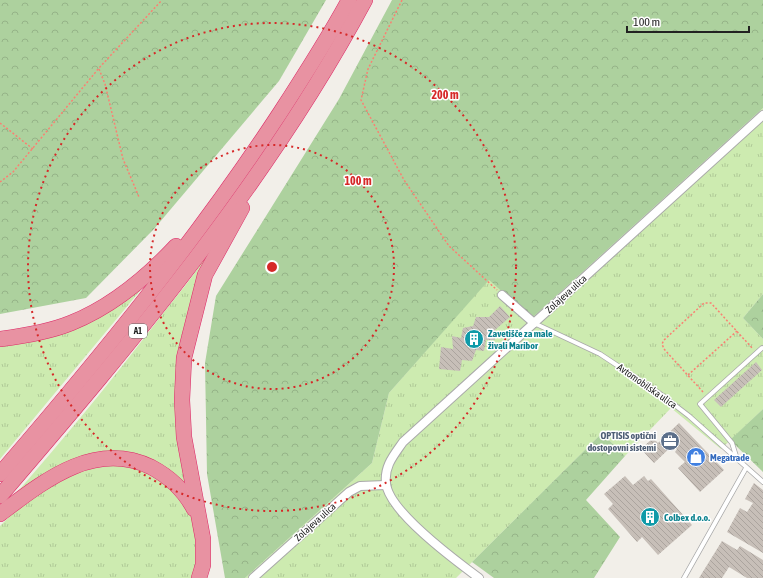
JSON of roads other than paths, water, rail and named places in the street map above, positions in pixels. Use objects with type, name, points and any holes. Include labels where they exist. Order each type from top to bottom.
[{"type":"highway","name":"A1","points":[[0,474],[121,330],[207,219],[252,155],[294,91],[349,0]]},
{"type":"highway","name":"A1","points":[[0,496],[130,342],[267,159],[317,84],[365,0]]},
{"type":"highway","points":[[199,578],[203,565],[204,539],[184,437],[182,400],[184,358],[205,275],[234,220],[265,174],[267,159]]},
{"type":"highway","points":[[0,339],[32,334],[71,323],[110,303],[145,276],[193,227],[207,219]]},
{"type":"highway","points":[[0,514],[54,476],[79,465],[114,457],[142,463],[171,479],[184,494],[200,522]]},
{"type":"street","name":"Zolajeva ulica","points":[[253,578],[349,492],[360,486],[386,484],[386,474],[389,462],[403,442],[763,114]]},
{"type":"street","points":[[502,295],[534,324]]},
{"type":"street","points":[[386,484],[399,508],[412,522],[478,578]]},
{"type":"lane","name":"Avtomobilska ulica","points":[[534,324],[600,354],[658,393],[689,416],[763,482]]},
{"type":"lane","points":[[737,459],[732,443],[700,404],[762,348]]},
{"type":"lane","points":[[684,578],[746,468]]},
{"type":"place","name":"Zavetišče za male živali Maribor","points":[[474,339]]},
{"type":"place","name":"OPTISIS optični dostopovni sistemi","points":[[670,441]]},
{"type":"place","name":"Megatrade","points":[[696,457]]},
{"type":"place","name":"Colbex d.o.o.","points":[[650,517]]}]
